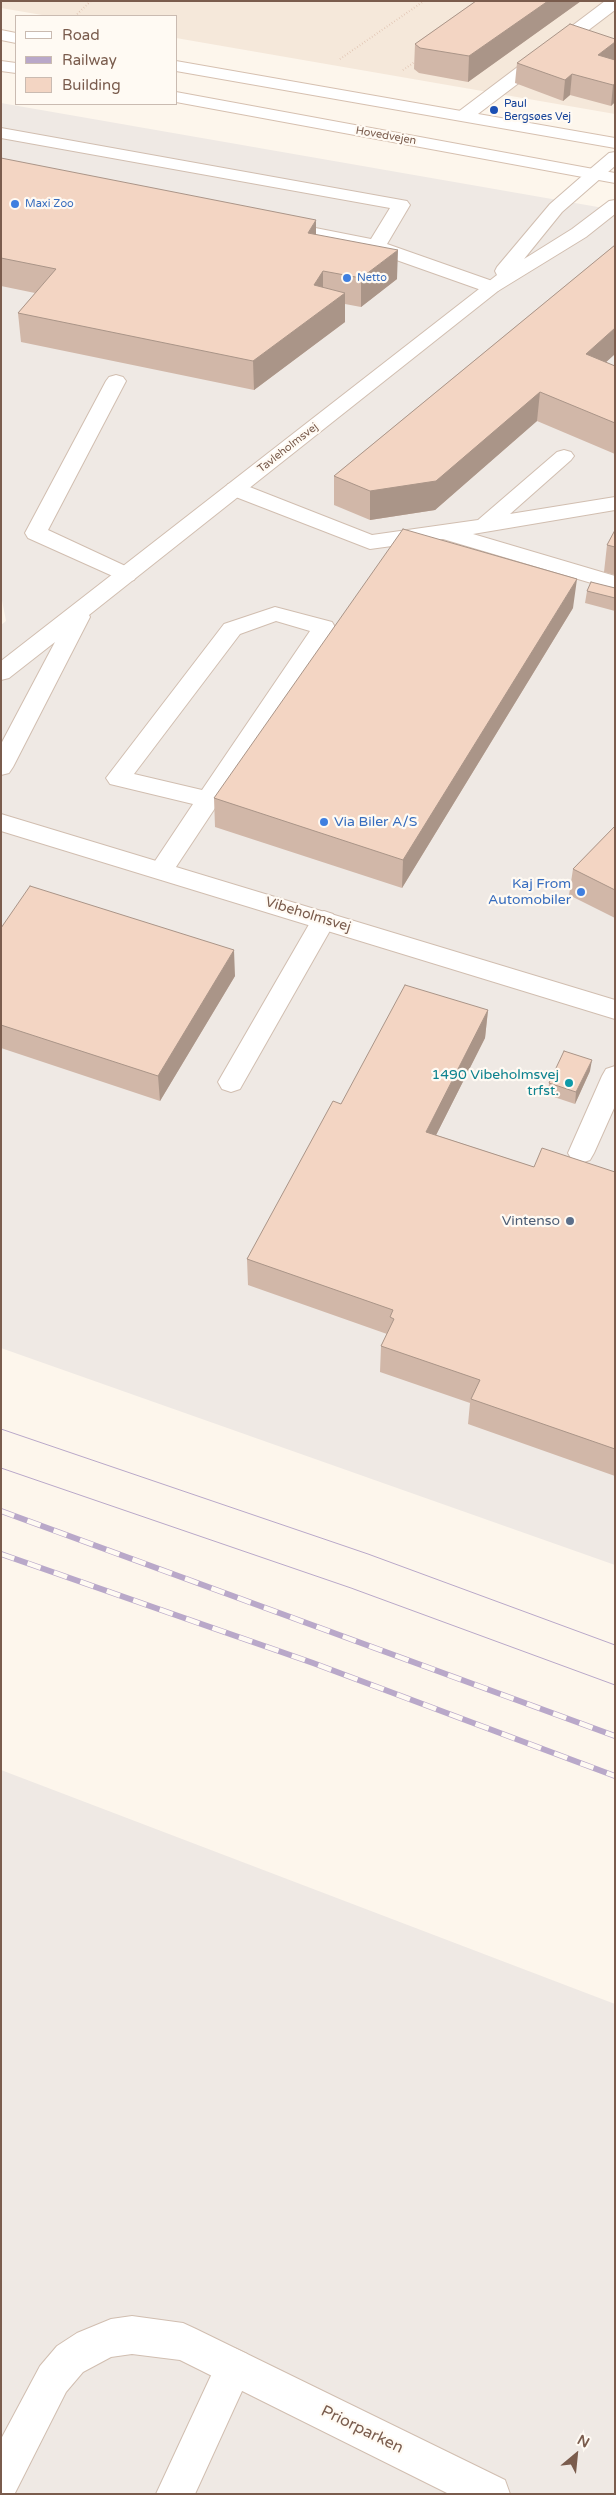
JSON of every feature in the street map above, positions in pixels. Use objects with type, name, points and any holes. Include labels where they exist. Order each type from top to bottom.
[{"type":"street","points":[[464,116],[615,2]]},
{"type":"street","points":[[1,35],[15,38]]},
{"type":"street","points":[[1,66],[15,68]]},
{"type":"street","points":[[178,66],[615,143]]},
{"type":"street","name":"Hovedvejen","points":[[178,97],[615,178]]},
{"type":"street","points":[[1,133],[401,204],[376,246]]},
{"type":"street","points":[[595,174],[615,157]]},
{"type":"street","name":"Tavleholmsvej","points":[[491,287],[556,208],[595,174]]},
{"type":"street","name":"Tavleholmsvej","points":[[1,673],[491,287],[579,233],[615,204]]},
{"type":"street","points":[[264,224],[376,246],[491,287]]},
{"type":"street","points":[[116,381],[36,533],[126,575]]},
{"type":"street","points":[[486,525],[564,456]]},
{"type":"street","points":[[235,489],[370,542],[444,532],[615,502]]},
{"type":"street","points":[[444,532],[615,583]]},
{"type":"street","name":"Tavleholmsvej","points":[[1,767],[85,607]]},
{"type":"street","points":[[161,870],[214,792],[324,627],[274,614],[232,629],[118,778],[208,800]]},
{"type":"street","name":"Vibeholmsvej","points":[[1,822],[615,1010]]},
{"type":"street","points":[[231,1082],[324,920]]},
{"type":"street","points":[[581,1153],[615,1076]]},
{"type":"street","name":"Priorparken","points":[[1,2479],[53,2379],[70,2359],[90,2346],[111,2338],[132,2335],[183,2342],[491,2494]]},
{"type":"street","points":[[175,2494],[234,2367]]},
{"type":"path","points":[[76,15],[91,1]]},
{"type":"path","points":[[298,88],[424,1]]},
{"type":"path","points":[[361,99],[416,61]]},
{"type":"shaded area","points":[[1,1],[615,1],[615,114],[178,38],[178,15],[42,15],[1,8]]},
{"type":"shaded area","points":[[1,103],[615,210],[615,1565],[1,1348],[1,625],[6,621],[1,595]]},
{"type":"shaded area","points":[[1,1770],[615,2004],[615,2494],[1,2494]]},
{"type":"building","points":[[476,1],[548,1],[469,56],[420,48],[415,44]]},
{"type":"building","points":[[570,24],[615,39],[615,42],[598,55],[615,60],[615,84],[572,74],[565,80],[517,63]]},
{"type":"building","points":[[1,158],[316,220],[308,233],[398,250],[361,278],[323,271],[314,285],[345,293],[253,361],[18,313],[56,269],[1,258]]},
{"type":"building","points":[[615,245],[615,328],[586,354],[615,366],[615,423],[540,392],[436,481],[370,491],[334,476]]},
{"type":"building","points":[[403,529],[577,579],[403,860],[214,798]]},
{"type":"building","points":[[615,530],[615,547],[607,545]]},
{"type":"building","points":[[591,582],[615,588],[615,598],[587,591]]},
{"type":"building","points":[[615,826],[615,890],[573,869]]},
{"type":"building","points":[[30,886],[234,950],[158,1076],[1,1025],[1,928]]},
{"type":"building","points":[[405,985],[488,1010],[426,1132],[534,1167],[542,1148],[615,1172],[615,1449],[471,1399],[480,1380],[381,1346],[394,1319],[390,1317],[393,1310],[247,1259],[333,1101],[341,1104]]},
{"type":"building","points":[[564,1051],[592,1060],[576,1092],[549,1083]]},
{"type":"tram line","points":[[1,1429],[368,1554],[615,1645]]},
{"type":"tram line","points":[[1,1468],[351,1588],[615,1685]]},
{"type":"railway","points":[[1,1511],[615,1736]]},
{"type":"railway","points":[[1,1554],[313,1663],[615,1776]]},
{"type":"place","name":"Paul Bergsøes Vej","points":[[494,110]]},
{"type":"place","name":"Maxi Zoo","points":[[15,204]]},
{"type":"place","name":"Netto","points":[[347,278]]},
{"type":"place","name":"Via Biler A/S","points":[[324,822]]},
{"type":"place","name":"Kaj From Automobiler","points":[[581,892]]},
{"type":"place","name":"1490 Vibeholmsvej trfst.","points":[[569,1083]]},
{"type":"place","name":"Vintenso","points":[[570,1221]]}]
